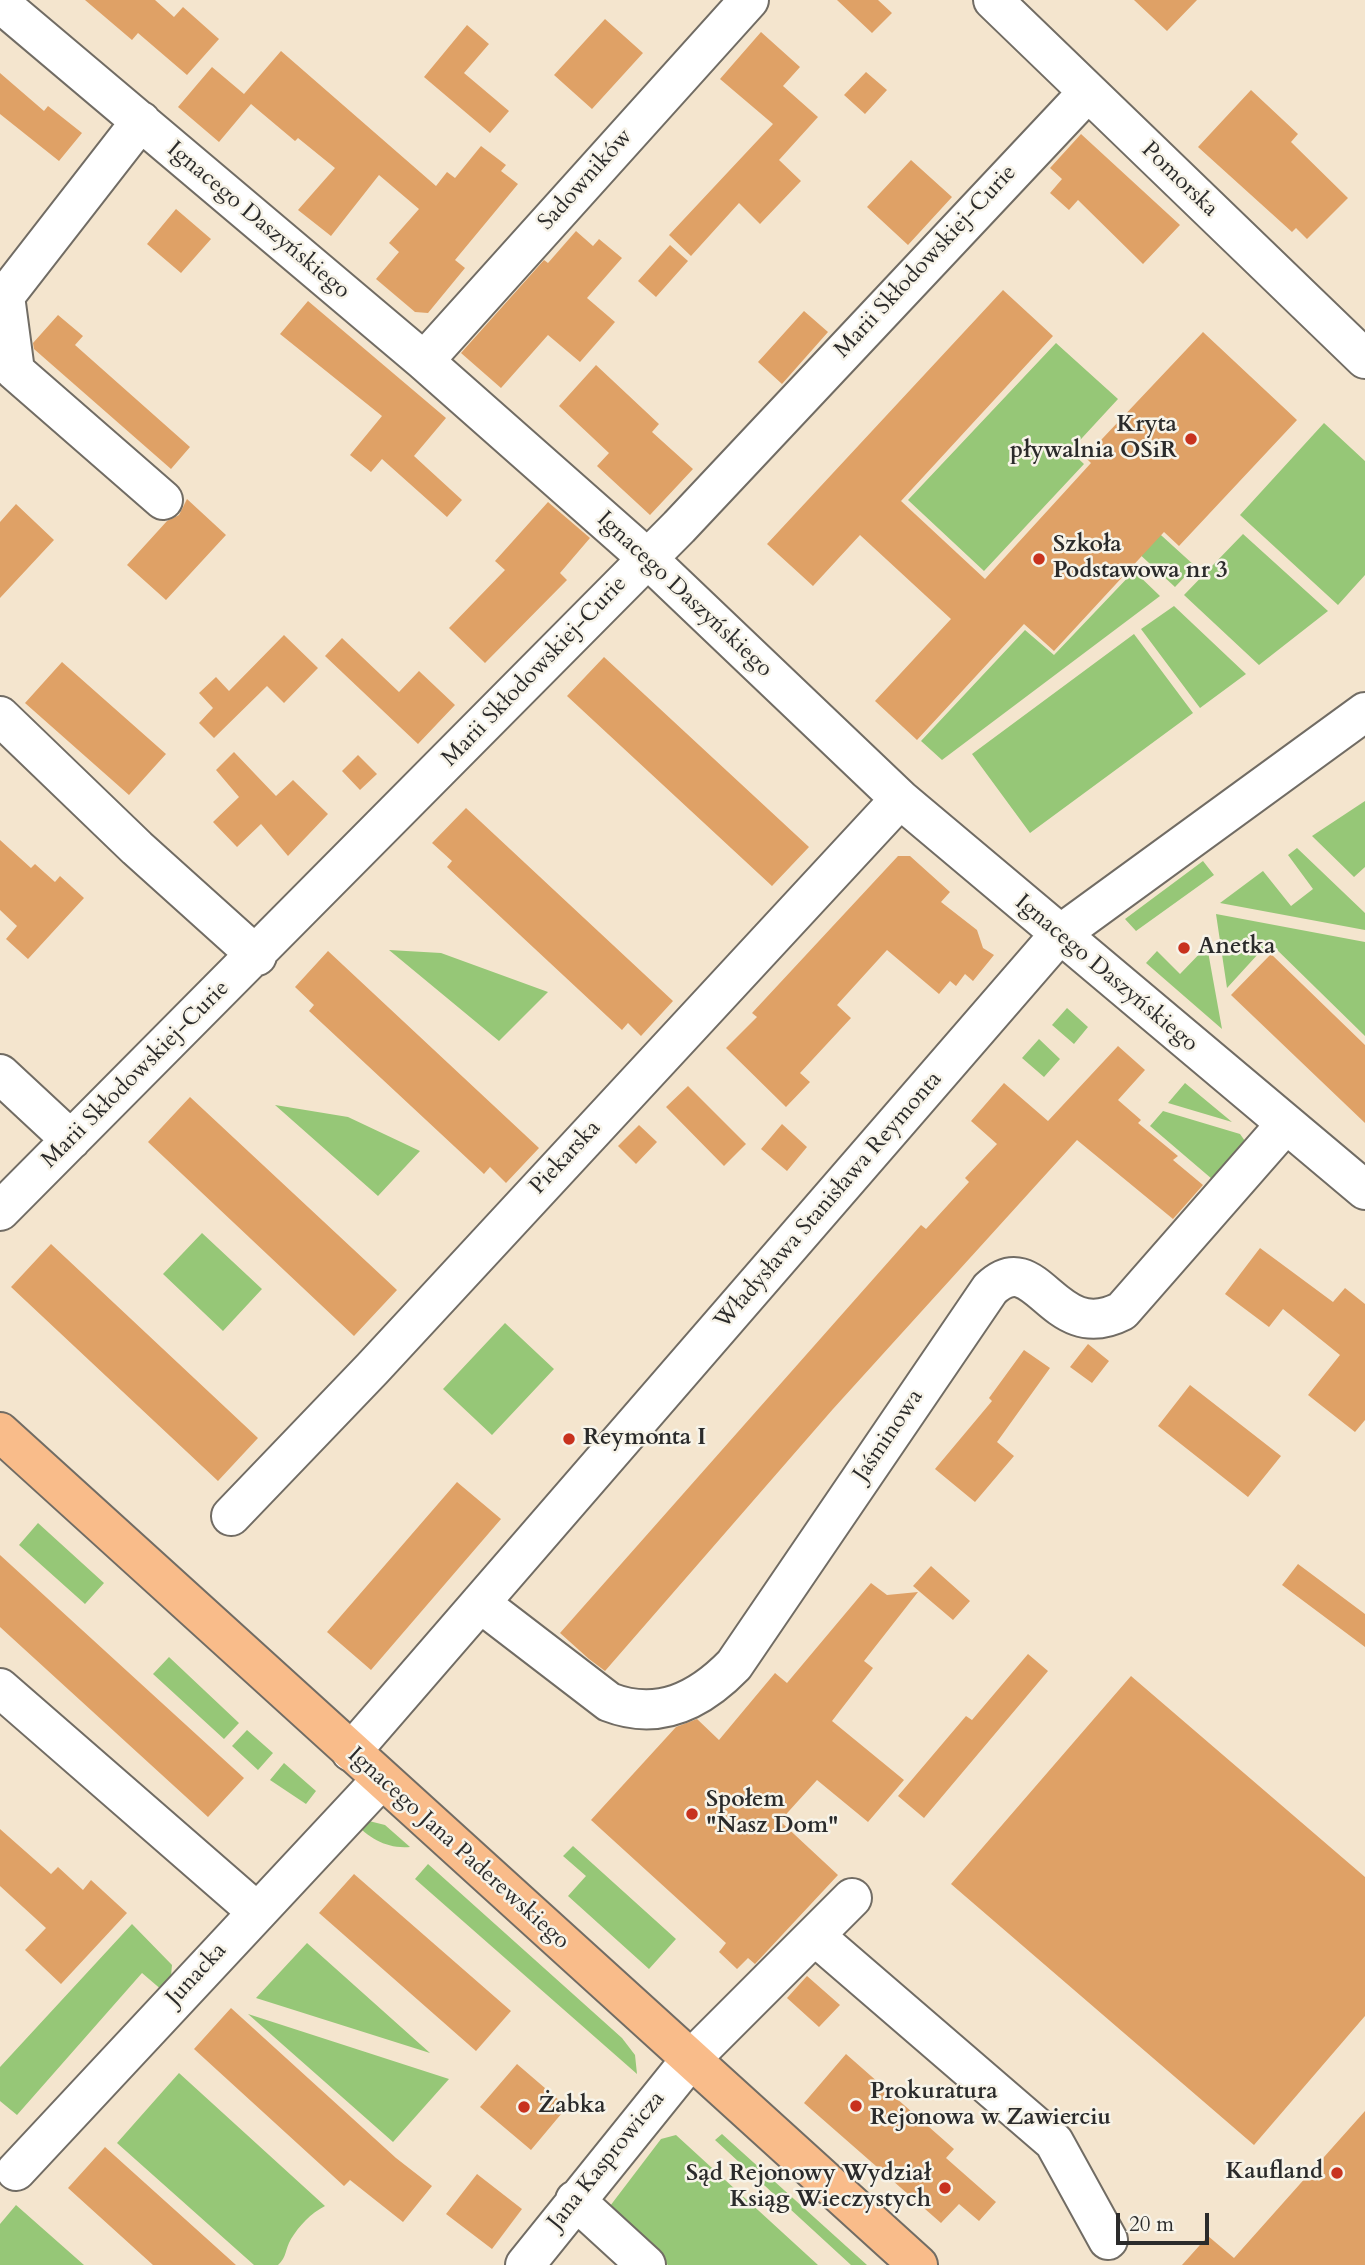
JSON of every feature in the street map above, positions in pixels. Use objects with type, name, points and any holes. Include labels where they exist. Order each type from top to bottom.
[{"type":"main road","name":"Ignacego Jana Paderewskiego","points":[[0,1432],[918,2265]]},
{"type":"street","name":"Sadowników","points":[[424,361],[749,0]]},
{"type":"street","name":"Pomorska","points":[[993,0],[1365,359]]},
{"type":"street","name":"Ignacego Daszyńskiego","points":[[0,3],[424,361],[647,558],[900,799],[1365,1190]]},
{"type":"street","name":"Marii Skłodowskiej-Curie","points":[[0,1211],[257,956],[647,558],[1088,92]]},
{"type":"street","points":[[141,121],[2,296],[15,371],[163,500]]},
{"type":"street","name":"Władysława Stanisława Reymonta","points":[[351,1752],[1059,935],[1365,712]]},
{"type":"street","points":[[0,716],[136,848],[257,956]]},
{"type":"street","name":"Piekarska","points":[[231,1516],[372,1368],[900,799]]},
{"type":"street","points":[[0,1074],[71,1140]]},
{"type":"street","name":"Jaśminowa","points":[[480,1603],[610,1702],[630,1710],[649,1711],[676,1704],[715,1684],[734,1665],[990,1289],[1003,1277],[1014,1275],[1024,1279],[1065,1311],[1080,1318],[1095,1321],[1122,1311],[1285,1125]]},
{"type":"street","points":[[0,1688],[256,1911]]},
{"type":"street","name":"Junacka","points":[[16,2171],[381,1780]]},
{"type":"street","name":"Jana Kasprowicza","points":[[525,2265],[691,2059],[852,1898]]},
{"type":"street","points":[[815,1936],[1054,2141],[1108,2240]]},
{"type":"street","points":[[575,2200],[646,2265]]},
{"type":"green space","points":[[1056,343],[1118,399],[1070,451],[1084,464],[984,571],[908,500]]},
{"type":"green space","points":[[1324,423],[1365,461],[1365,575],[1338,605],[1240,515]]},
{"type":"green space","points":[[1129,506],[1195,566],[1175,587],[1109,526]]},
{"type":"green space","points":[[1243,534],[1328,611],[1259,665],[1184,595]]},
{"type":"green space","points":[[1134,571],[1160,596],[942,760],[921,741],[1025,630],[1054,655]]},
{"type":"green space","points":[[1174,606],[1246,674],[1200,708],[1141,629]]},
{"type":"green space","points":[[1134,634],[1193,713],[1030,833],[972,754]]},
{"type":"green space","points":[[1365,801],[1365,867],[1354,877],[1312,836]]},
{"type":"green space","points":[[1297,848],[1365,913],[1365,930],[1220,903],[1263,871],[1291,906],[1313,889],[1288,855]]},
{"type":"green space","points":[[1203,861],[1214,875],[1136,931],[1125,919]]},
{"type":"green space","points":[[1216,914],[1365,942],[1365,1036],[1269,942],[1227,988]]},
{"type":"green space","points":[[1207,946],[1222,1029],[1146,963],[1157,951],[1180,974]]},
{"type":"green space","points":[[389,950],[441,953],[548,992],[499,1041]]},
{"type":"green space","points":[[1067,1008],[1088,1027],[1074,1044],[1052,1025]]},
{"type":"green space","points":[[1039,1039],[1060,1059],[1044,1077],[1022,1058]]},
{"type":"green space","points":[[1185,1083],[1232,1122],[1168,1103]]},
{"type":"green space","points":[[275,1105],[348,1117],[420,1151],[378,1196]]},
{"type":"green space","points":[[1163,1111],[1240,1134],[1245,1141],[1212,1179],[1150,1126]]},
{"type":"green space","points":[[202,1233],[262,1289],[223,1331],[163,1274]]},
{"type":"green space","points":[[505,1323],[554,1369],[492,1435],[443,1389]]},
{"type":"green space","points":[[38,1523],[104,1583],[85,1604],[19,1545]]},
{"type":"green space","points":[[169,1657],[239,1723],[224,1739],[153,1674]]},
{"type":"green space","points":[[247,1730],[273,1753],[258,1770],[232,1746]]},
{"type":"green space","points":[[284,1763],[316,1791],[306,1804],[270,1780]]},
{"type":"green space","points":[[361,1819],[385,1825],[410,1847],[393,1846],[372,1837],[353,1822]]},
{"type":"green space","points":[[573,1846],[676,1939],[649,1969],[568,1896],[586,1876],[563,1856]]},
{"type":"green space","points":[[428,1864],[622,2038],[635,2055],[637,2074],[415,1879]]},
{"type":"green space","points":[[132,1924],[172,1965],[171,1976],[163,1991],[142,1973],[17,2115],[0,2101],[0,2067]]},
{"type":"green space","points":[[307,1943],[430,2053],[256,1998]]},
{"type":"green space","points":[[248,2014],[449,2079],[393,2142]]},
{"type":"green space","points":[[179,2073],[325,2206],[310,2216],[298,2229],[278,2265],[254,2265],[117,2143]]},
{"type":"green space","points":[[722,2134],[867,2265],[851,2265],[715,2140]]},
{"type":"green space","points":[[676,2135],[818,2265],[668,2265],[607,2210],[661,2139]]},
{"type":"green space","points":[[16,2205],[84,2265],[0,2265],[0,2224]]},
{"type":"building","points":[[85,0],[155,0],[174,17],[183,7],[219,39],[187,75],[138,33],[132,40]]},
{"type":"building","points":[[837,0],[878,0],[892,13],[872,33]]},
{"type":"building","points":[[1134,0],[1197,0],[1167,31]]},
{"type":"building","points":[[605,19],[643,53],[592,109],[554,75]]},
{"type":"building","points":[[467,25],[489,44],[464,73],[509,111],[490,133],[424,77]]},
{"type":"building","points":[[761,32],[800,67],[783,86],[818,117],[779,160],[801,181],[760,224],[739,203],[691,256],[669,235],[773,124],[720,79]]},
{"type":"building","points":[[281,51],[436,186],[447,172],[455,178],[481,146],[506,165],[501,171],[518,184],[455,260],[465,268],[428,313],[415,312],[376,279],[399,252],[389,243],[419,209],[379,175],[331,236],[298,210],[335,168],[298,138],[295,141],[251,104],[219,142],[178,107],[212,67],[244,94]]},
{"type":"building","points":[[866,72],[887,90],[865,114],[844,95]]},
{"type":"building","points":[[0,73],[44,111],[48,106],[82,133],[59,161],[0,114]]},
{"type":"building","points":[[1251,90],[1298,134],[1291,142],[1348,198],[1307,239],[1296,228],[1292,232],[1198,147]]},
{"type":"building","points":[[1081,134],[1180,225],[1143,264],[1078,200],[1069,210],[1050,193],[1062,179],[1050,168]]},
{"type":"building","points":[[911,160],[952,197],[908,245],[867,207]]},
{"type":"building","points":[[176,209],[211,239],[181,273],[147,244]]},
{"type":"building","points":[[576,231],[593,246],[599,239],[622,258],[587,298],[615,322],[580,362],[548,335],[501,388],[461,353],[544,260],[548,263]]},
{"type":"building","points":[[670,245],[688,261],[656,297],[638,281]]},
{"type":"building","points":[[1003,290],[1053,336],[901,501],[985,579],[1091,463],[1085,457],[1203,332],[1297,420],[1179,546],[1164,532],[1054,651],[1024,624],[917,740],[875,701],[951,619],[860,535],[813,586],[767,544]]},
{"type":"building","points":[[308,301],[446,418],[414,456],[462,500],[447,517],[382,459],[371,472],[350,455],[382,416],[280,334]]},
{"type":"building","points":[[804,311],[828,332],[782,384],[758,362]]},
{"type":"building","points":[[58,315],[83,336],[75,345],[190,447],[171,469],[34,349],[33,343]]},
{"type":"building","points":[[596,365],[659,424],[652,432],[693,469],[650,515],[597,466],[609,453],[559,406]]},
{"type":"building","points":[[187,499],[226,535],[166,600],[127,565],[167,521],[179,515]]},
{"type":"building","points":[[548,502],[590,538],[560,573],[567,580],[485,663],[449,628],[505,570],[495,561]]},
{"type":"building","points":[[16,504],[54,540],[0,598],[0,522]]},
{"type":"building","points":[[284,635],[318,668],[284,703],[267,686],[214,738],[199,723],[213,708],[199,693],[216,677],[229,691]]},
{"type":"building","points":[[342,638],[399,692],[419,671],[455,705],[418,744],[325,656]]},
{"type":"building","points":[[604,657],[809,847],[772,886],[567,696]]},
{"type":"building","points":[[62,662],[166,754],[129,795],[25,703]]},
{"type":"building","points":[[234,752],[276,796],[293,780],[328,814],[288,856],[261,824],[237,847],[213,822],[239,797],[216,770]]},
{"type":"building","points":[[358,755],[377,774],[360,790],[342,771]]},
{"type":"building","points":[[466,808],[673,1001],[641,1036],[628,1023],[622,1030],[447,867],[452,861],[432,843]]},
{"type":"building","points":[[0,840],[31,868],[35,864],[55,882],[60,876],[84,898],[28,959],[6,939],[17,926],[0,910]]},
{"type":"building","points":[[898,856],[910,856],[950,892],[941,902],[977,930],[983,948],[994,955],[973,981],[965,974],[956,986],[950,981],[939,994],[887,950],[837,1005],[851,1018],[800,1073],[810,1082],[786,1107],[726,1048],[757,1017],[752,1013]]},
{"type":"building","points":[[328,951],[539,1148],[506,1183],[490,1167],[484,1174],[309,1011],[314,1005],[295,987]]},
{"type":"building","points":[[1271,954],[1365,1045],[1365,1123],[1231,995]]},
{"type":"building","points":[[1118,1046],[1145,1070],[1118,1100],[1141,1120],[1138,1123],[1178,1156],[1173,1160],[1203,1185],[1173,1219],[1077,1140],[833,1409],[605,1671],[560,1633],[921,1225],[926,1229],[969,1182],[965,1178],[997,1144],[971,1121],[1004,1083],[1048,1121]]},
{"type":"building","points":[[688,1086],[746,1144],[724,1166],[666,1107]]},
{"type":"building","points":[[190,1097],[397,1290],[354,1336],[148,1142]]},
{"type":"building","points":[[782,1124],[807,1147],[787,1171],[761,1149]]},
{"type":"building","points":[[639,1125],[657,1142],[636,1164],[618,1146]]},
{"type":"building","points":[[51,1244],[258,1438],[218,1481],[11,1287]]},
{"type":"building","points":[[1260,1248],[1333,1302],[1345,1288],[1365,1304],[1365,1420],[1355,1432],[1308,1395],[1340,1355],[1283,1309],[1269,1327],[1225,1294]]},
{"type":"building","points":[[1088,1344],[1109,1361],[1092,1383],[1070,1367]]},
{"type":"building","points":[[1024,1350],[1050,1368],[997,1442],[1014,1456],[975,1502],[935,1469],[992,1401],[989,1398]]},
{"type":"building","points":[[1190,1385],[1281,1456],[1248,1497],[1158,1426]]},
{"type":"building","points":[[457,1482],[501,1519],[371,1670],[327,1632]]},
{"type":"building","points":[[0,1555],[244,1778],[208,1817],[0,1627]]},
{"type":"building","points":[[1298,1564],[1365,1614],[1365,1647],[1282,1585]]},
{"type":"building","points":[[931,1566],[970,1601],[953,1620],[913,1586]]},
{"type":"building","points":[[871,1583],[887,1595],[918,1592],[864,1661],[873,1668],[832,1721],[904,1780],[868,1822],[817,1780],[780,1821],[838,1875],[755,1964],[748,1958],[737,1969],[719,1952],[726,1943],[591,1820],[676,1727],[697,1719],[719,1740],[775,1673],[787,1683]]},
{"type":"building","points":[[1028,1654],[1048,1671],[924,1818],[898,1796],[966,1716],[972,1720]]},
{"type":"building","points":[[1131,1676],[1365,1877],[1365,2016],[1254,2145],[951,1884]]},
{"type":"building","points":[[0,1829],[51,1874],[58,1867],[83,1890],[91,1880],[127,1913],[61,1984],[25,1950],[46,1928],[0,1886]]},
{"type":"building","points":[[354,1874],[511,2011],[476,2051],[319,1913]]},
{"type":"building","points":[[807,1976],[840,2005],[819,2027],[787,1998]]},
{"type":"building","points":[[231,2008],[396,2158],[432,2186],[403,2222],[350,2180],[344,2186],[194,2049]]},
{"type":"building","points":[[846,2054],[954,2149],[946,2158],[996,2202],[979,2221],[959,2204],[941,2223],[804,2103]]},
{"type":"building","name":"Żabka","points":[[517,2064],[567,2107],[531,2150],[480,2107]]},
{"type":"building","name":"Kaufland","points":[[1365,2111],[1365,2265],[1182,2265],[1208,2236],[1234,2258]]},
{"type":"building","points":[[105,2147],[236,2265],[153,2265],[68,2188]]},
{"type":"building","points":[[477,2174],[522,2209],[492,2249],[446,2214]]},
{"type":"place","name":"Kryta pływalnia OSiR","points":[[1191,439]]},
{"type":"place","name":"Szkoła Podstawowa nr 3","points":[[1039,559]]},
{"type":"place","name":"Anetka","points":[[1184,948]]},
{"type":"place","name":"Reymonta I","points":[[569,1439]]},
{"type":"place","name":"Społem \"Nasz Dom\"","points":[[692,1814]]},
{"type":"place","name":"Prokuratura Rejonowa w Zawierciu","points":[[856,2106]]},
{"type":"place","name":"Żabka","points":[[524,2107]]},
{"type":"place","name":"Kaufland","points":[[1337,2173]]},
{"type":"place","name":"Sąd Rejonowy Wydział Ksiąg Wieczystych","points":[[945,2188]]}]
